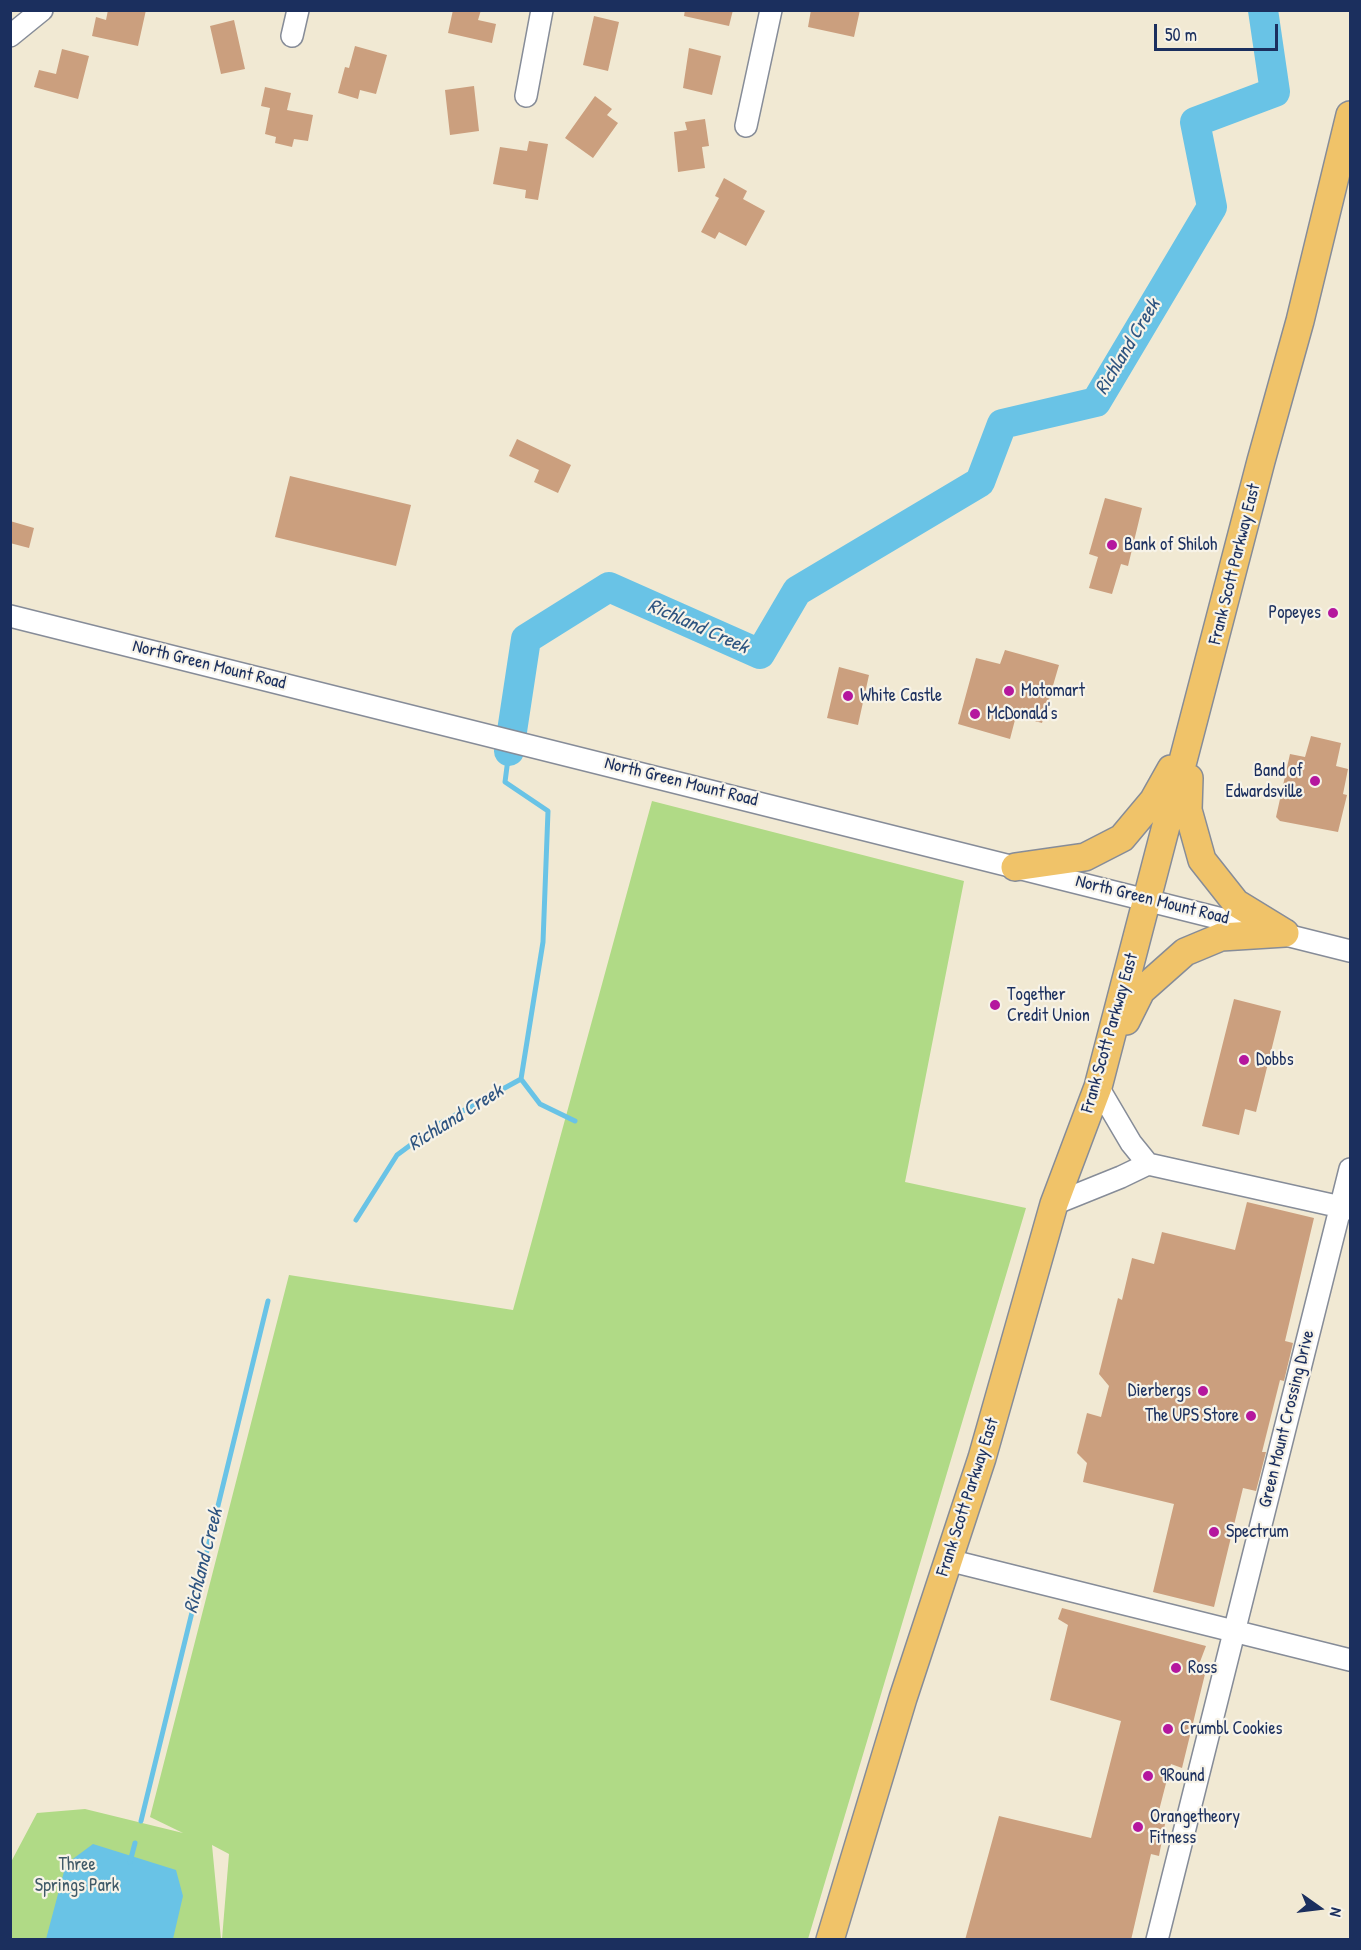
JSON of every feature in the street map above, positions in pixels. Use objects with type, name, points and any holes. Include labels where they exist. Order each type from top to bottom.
[{"type":"main road","name":"Frank Scott Parkway East","points":[[830,1940],[982,1458],[1054,1204],[1101,1076],[1300,321],[1350,115]]},
{"type":"main road","points":[[1015,867],[1085,857],[1122,838],[1153,801],[1191,734]]},
{"type":"main road","points":[[1191,734],[1188,810],[1202,860],[1214,879],[1236,903],[1285,933]]},
{"type":"main road","points":[[1101,1076],[1141,991],[1185,952],[1221,937],[1285,933]]},
{"type":"street","points":[[10,36],[42,10]]},
{"type":"street","points":[[292,36],[298,10]]},
{"type":"street","points":[[526,96],[542,10]]},
{"type":"street","points":[[746,126],[771,10]]},
{"type":"street","name":"North Green Mount Road","points":[[10,616],[1285,933],[1348,953]]},
{"type":"street","points":[[1101,1076],[1131,1143],[1148,1164],[1346,1208]]},
{"type":"street","points":[[1054,1204],[1121,1178],[1148,1164]]},
{"type":"street","name":"Green Mount Crossing Drive","points":[[1157,1940],[1233,1631],[1346,1208],[1350,1169]]},
{"type":"street","points":[[948,1560],[1350,1660]]},
{"type":"green space","name":"Three Springs Park","points":[[652,801],[964,881],[905,1182],[1026,1208],[808,1939],[222,1939],[229,1854],[212,1845],[221,1939],[11,1940],[11,1862],[37,1813],[85,1809],[183,1833],[150,1817],[289,1275],[513,1310]]},
{"type":"water","points":[[93,1844],[176,1870],[183,1896],[173,1939],[46,1939],[66,1864]]},
{"type":"building","points":[[108,10],[146,10],[138,46],[92,36],[96,17],[106,20]]},
{"type":"building","points":[[453,10],[481,10],[478,20],[496,24],[492,43],[448,33]]},
{"type":"building","points":[[685,10],[733,10],[729,26],[684,16]]},
{"type":"building","points":[[811,10],[860,10],[854,37],[808,27]]},
{"type":"building","points":[[594,16],[619,22],[608,71],[583,65]]},
{"type":"building","points":[[234,20],[245,69],[221,74],[210,26]]},
{"type":"building","points":[[355,46],[387,55],[376,94],[360,90],[358,99],[338,93],[345,67],[349,68]]},
{"type":"building","points":[[689,48],[721,56],[712,95],[683,88]]},
{"type":"building","points":[[62,49],[89,56],[78,99],[34,87],[39,70],[56,74]]},
{"type":"building","points":[[474,86],[479,131],[450,135],[445,90]]},
{"type":"building","points":[[265,87],[291,93],[287,110],[313,115],[308,141],[294,139],[292,147],[275,143],[276,137],[265,134],[270,108],[261,106]]},
{"type":"building","points":[[595,96],[612,109],[607,115],[618,123],[593,158],[565,138]]},
{"type":"building","points":[[705,119],[709,146],[702,147],[705,168],[678,172],[674,132],[687,130],[685,122]]},
{"type":"building","points":[[529,141],[548,144],[538,200],[525,198],[526,190],[493,184],[500,147],[527,151]]},
{"type":"building","points":[[724,178],[747,191],[743,199],[765,211],[746,246],[719,232],[715,239],[701,232],[719,198],[715,196]]},
{"type":"building","points":[[517,439],[571,465],[558,493],[534,482],[539,470],[509,456]]},
{"type":"building","points":[[290,476],[411,505],[396,566],[275,537]]},
{"type":"building","name":"Bank of Shiloh","points":[[1105,498],[1142,508],[1128,566],[1121,564],[1112,594],[1089,588],[1098,557],[1089,554]]},
{"type":"building","points":[[10,521],[34,528],[29,548],[10,543]]},
{"type":"building","name":"Motomart","points":[[1005,650],[1059,665],[1042,723],[1016,716],[1010,739],[958,724],[976,658],[1000,664]]},
{"type":"building","name":"White Castle","points":[[839,667],[869,675],[858,725],[827,718]]},
{"type":"building","name":"Band of Edwardsville","points":[[1311,736],[1341,743],[1336,766],[1348,769],[1343,794],[1347,795],[1338,832],[1280,821],[1276,817],[1290,754],[1305,757]]},
{"type":"building","name":"Dobbs","points":[[1234,999],[1281,1011],[1256,1112],[1245,1109],[1239,1135],[1202,1126]]},
{"type":"building","points":[[1247,1202],[1314,1218],[1285,1341],[1293,1343],[1284,1381],[1280,1380],[1262,1452],[1266,1452],[1256,1491],[1243,1488],[1214,1607],[1153,1592],[1174,1504],[1083,1482],[1087,1463],[1077,1453],[1087,1413],[1101,1417],[1109,1386],[1099,1374],[1118,1298],[1122,1300],[1132,1258],[1154,1264],[1162,1232],[1235,1250]]},
{"type":"building","points":[[1062,1608],[1206,1646],[1198,1667],[1206,1670],[1182,1768],[1171,1764],[1156,1822],[1165,1824],[1159,1856],[1151,1854],[1131,1940],[965,1940],[999,1816],[1091,1838],[1121,1721],[1050,1700],[1068,1625],[1058,1619]]},
{"type":"waterway","name":"Richland Creek","points":[[509,751],[526,639],[609,587],[760,654],[797,591],[980,482],[1002,424],[1096,402],[1212,207],[1195,122],[1275,92],[1263,10]]},
{"type":"waterway","name":"Richland Creek","points":[[509,751],[505,782],[548,811],[543,942],[521,1079]]},
{"type":"waterway","points":[[521,1079],[540,1104],[575,1121]]},
{"type":"waterway","name":"Richland Creek","points":[[356,1220],[397,1155],[439,1124],[521,1079]]},
{"type":"waterway","name":"Richland Creek","points":[[141,1821],[268,1301]]},
{"type":"waterway","name":"Richland Creek","points":[[130,1862],[135,1843]]},
{"type":"place","name":"Bank of Shiloh","points":[[1112,545]]},
{"type":"place","name":"Popeyes","points":[[1333,613]]},
{"type":"place","name":"Motomart","points":[[1009,691]]},
{"type":"place","name":"White Castle","points":[[848,696]]},
{"type":"place","name":"McDonald's","points":[[975,714]]},
{"type":"place","name":"Band of Edwardsville","points":[[1315,781]]},
{"type":"place","name":"Together Credit Union","points":[[995,1005]]},
{"type":"place","name":"Dobbs","points":[[1244,1060]]},
{"type":"place","name":"Dierbergs","points":[[1203,1391]]},
{"type":"place","name":"The UPS Store","points":[[1251,1416]]},
{"type":"place","name":"Spectrum","points":[[1214,1532]]},
{"type":"place","name":"Ross","points":[[1176,1668]]},
{"type":"place","name":"Crumbl Cookies","points":[[1168,1729]]},
{"type":"place","name":"9Round","points":[[1148,1776]]},
{"type":"place","name":"Orangetheory Fitness","points":[[1138,1827]]}]
